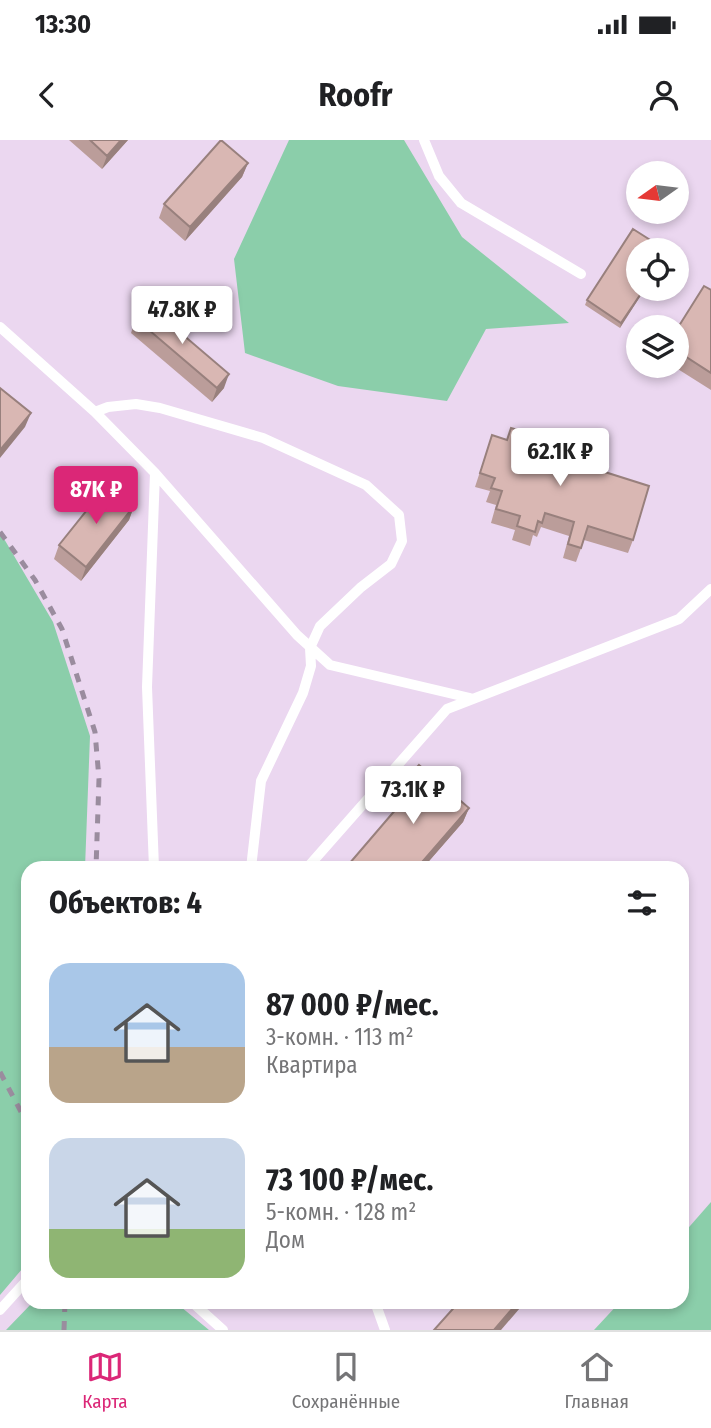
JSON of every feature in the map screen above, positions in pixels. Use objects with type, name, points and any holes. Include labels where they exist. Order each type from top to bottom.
[{"type":"lane","points":[[425,140],[439,176],[461,203],[581,274]]},
{"type":"lane","points":[[0,327],[95,412],[155,473],[297,635],[330,665],[470,698]]},
{"type":"lane","points":[[95,412],[108,407],[136,404],[160,408],[263,438],[366,485],[399,515],[402,541],[391,564],[360,588],[320,626],[310,648],[311,666],[303,693],[261,781],[252,861]]},
{"type":"lane","points":[[154,861],[147,687],[155,473]]},
{"type":"lane","points":[[313,861],[447,709],[679,619],[711,589]]},
{"type":"lane","points":[[0,1310],[21,1287]]},
{"type":"lane","points":[[200,1309],[223,1330]]},
{"type":"lane","points":[[378,1309],[385,1330]]},
{"type":"green space","points":[[289,140],[404,140],[462,237],[569,323],[486,329],[447,401],[338,386],[245,353],[234,259]]},
{"type":"green space","points":[[0,532],[53,622],[90,736],[85,861],[21,861],[21,1270],[0,1295]]},
{"type":"green space","points":[[711,1202],[711,1330],[594,1330],[614,1309],[689,1309],[689,1227]]},
{"type":"green space","points":[[26,1309],[184,1309],[209,1330],[6,1330]]},
{"type":"building","points":[[90,140],[121,140],[107,156]]},
{"type":"building","points":[[221,140],[248,163],[190,227],[164,204]]},
{"type":"building","points":[[633,229],[647,238],[627,238]]},
{"type":"building","points":[[626,240],[626,301],[636,301],[621,323],[587,300]]},
{"type":"building","points":[[704,286],[711,290],[711,373],[689,359],[689,315],[686,315]]},
{"type":"building","points":[[148,305],[229,374],[217,388],[136,319]]},
{"type":"building","points":[[0,388],[31,413],[0,450]]},
{"type":"building","points":[[511,428],[549,439],[546,448],[569,455],[567,460],[649,486],[633,540],[588,526],[581,548],[568,544],[574,522],[545,513],[542,523],[538,521],[535,532],[517,526],[520,516],[496,509],[502,491],[491,488],[495,478],[480,473],[492,435],[507,440]]},
{"type":"building","points":[[107,485],[134,506],[86,567],[59,545]]},
{"type":"building","points":[[419,765],[469,808],[423,861],[352,861],[409,794],[400,786]]},
{"type":"building","points":[[453,1309],[512,1309],[494,1330],[434,1330]]},
{"type":"railway","points":[[0,532],[35,580],[62,629],[95,732],[99,779],[96,861]]},
{"type":"railway","points":[[0,1072],[21,1112]]},
{"type":"railway","points":[[64,1330],[65,1309]]}]
